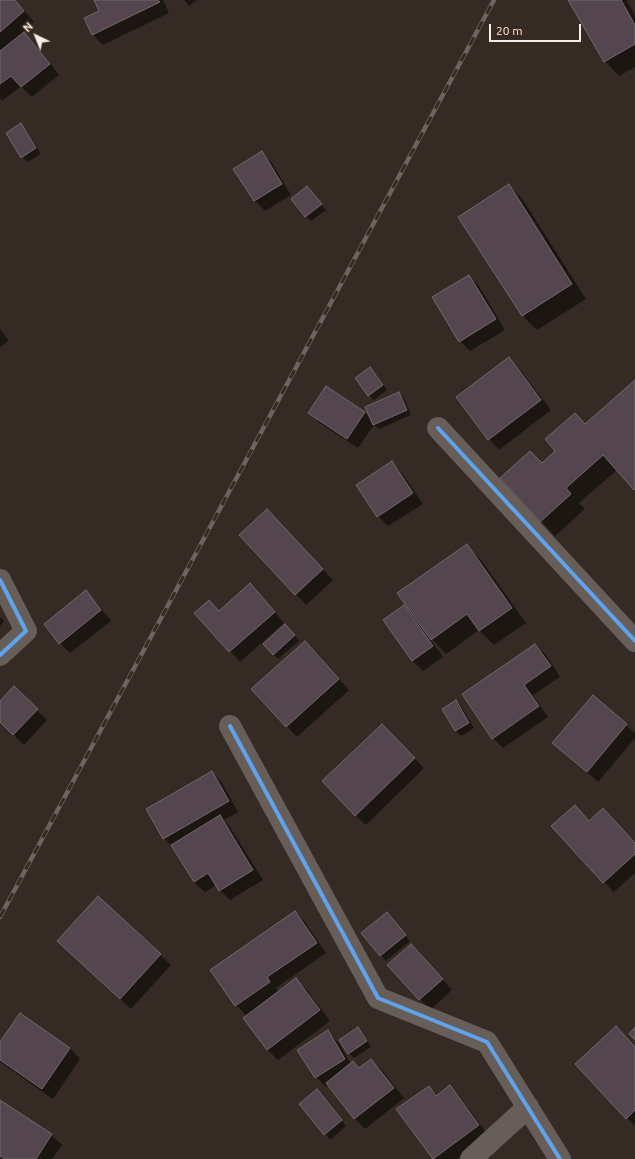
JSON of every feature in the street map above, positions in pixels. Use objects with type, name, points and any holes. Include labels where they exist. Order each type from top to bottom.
[{"type":"street","points":[[438,428],[635,641]]},
{"type":"street","points":[[0,580],[26,631],[0,655]]},
{"type":"street","points":[[230,726],[378,998],[487,1042],[560,1159]]},
{"type":"street","points":[[471,1159],[528,1107]]},
{"type":"building","points":[[0,0],[15,0],[24,11],[0,32]]},
{"type":"building","points":[[94,0],[158,0],[160,2],[92,35],[84,18],[99,11]]},
{"type":"building","points":[[568,0],[621,0],[635,25],[635,44],[604,62]]},
{"type":"building","points":[[24,32],[50,64],[21,87],[11,76],[0,84],[0,51]]},
{"type":"building","points":[[21,123],[36,148],[21,158],[6,133]]},
{"type":"building","points":[[262,151],[282,184],[254,201],[233,169]]},
{"type":"building","points":[[509,184],[572,284],[522,316],[458,217]]},
{"type":"building","points":[[307,186],[322,204],[305,217],[291,199]]},
{"type":"building","points":[[469,275],[496,319],[459,342],[432,297]]},
{"type":"building","points":[[509,357],[541,400],[488,440],[456,397]]},
{"type":"building","points":[[370,367],[383,385],[368,396],[355,378]]},
{"type":"building","points":[[635,380],[635,489],[634,490],[603,455],[566,488],[571,494],[540,522],[500,478],[530,451],[542,463],[555,451],[545,439],[575,413],[585,424]]},
{"type":"building","points":[[326,386],[365,412],[347,439],[308,413]]},
{"type":"building","points":[[399,392],[407,410],[373,425],[365,407]]},
{"type":"building","points":[[392,461],[413,493],[377,517],[356,485]]},
{"type":"building","points":[[267,509],[323,569],[295,595],[239,535]]},
{"type":"building","points":[[467,544],[512,608],[479,631],[467,614],[431,640],[397,593]]},
{"type":"building","points":[[250,583],[275,612],[229,652],[194,613],[209,600],[219,611]]},
{"type":"building","points":[[86,590],[101,610],[59,644],[44,624]]},
{"type":"building","points":[[404,605],[433,646],[412,661],[383,620]]},
{"type":"building","points":[[285,624],[295,635],[273,655],[263,644]]},
{"type":"building","points":[[305,641],[339,679],[286,727],[251,689]]},
{"type":"building","points":[[535,644],[551,666],[524,685],[539,706],[492,739],[462,694]]},
{"type":"building","points":[[14,686],[38,709],[13,735],[0,722],[0,701]]},
{"type":"building","points":[[593,695],[627,724],[587,772],[552,743]]},
{"type":"building","points":[[456,700],[469,723],[455,731],[442,709]]},
{"type":"building","points":[[382,724],[415,758],[355,816],[322,781]]},
{"type":"building","points":[[212,771],[229,801],[163,839],[146,809]]},
{"type":"building","points":[[575,805],[589,821],[603,808],[635,843],[635,854],[603,883],[551,826]]},
{"type":"building","points":[[220,815],[253,870],[219,891],[208,873],[194,882],[171,845]]},
{"type":"building","points":[[98,896],[161,954],[120,999],[57,941]]},
{"type":"building","points":[[295,911],[317,943],[267,977],[270,982],[235,1006],[210,970]]},
{"type":"building","points":[[387,912],[406,935],[380,956],[361,933]]},
{"type":"building","points":[[411,944],[443,979],[419,1000],[387,965]]},
{"type":"building","points":[[296,978],[320,1010],[267,1050],[243,1018]]},
{"type":"building","points":[[20,1013],[70,1048],[42,1089],[0,1060],[0,1042]]},
{"type":"building","points":[[616,1026],[635,1047],[635,1110],[626,1119],[575,1064]]},
{"type":"building","points":[[358,1027],[367,1041],[348,1054],[339,1040]]},
{"type":"building","points":[[635,1027],[635,1040],[629,1034]]},
{"type":"building","points":[[328,1030],[345,1059],[315,1078],[297,1050]]},
{"type":"building","points":[[371,1059],[394,1088],[354,1119],[326,1083],[353,1061],[359,1068]]},
{"type":"building","points":[[450,1085],[479,1125],[433,1159],[396,1109],[429,1086],[436,1096]]},
{"type":"building","points":[[317,1089],[342,1120],[324,1135],[299,1104]]},
{"type":"building","points":[[0,1100],[52,1134],[36,1159],[4,1159],[0,1156]]},
{"type":"railway","points":[[0,917],[494,0]]},
{"type":"cycle path","points":[[438,428],[635,641]]},
{"type":"cycle path","points":[[0,580],[26,631],[0,655]]},
{"type":"cycle path","points":[[230,726],[378,998],[487,1042],[560,1159]]}]
